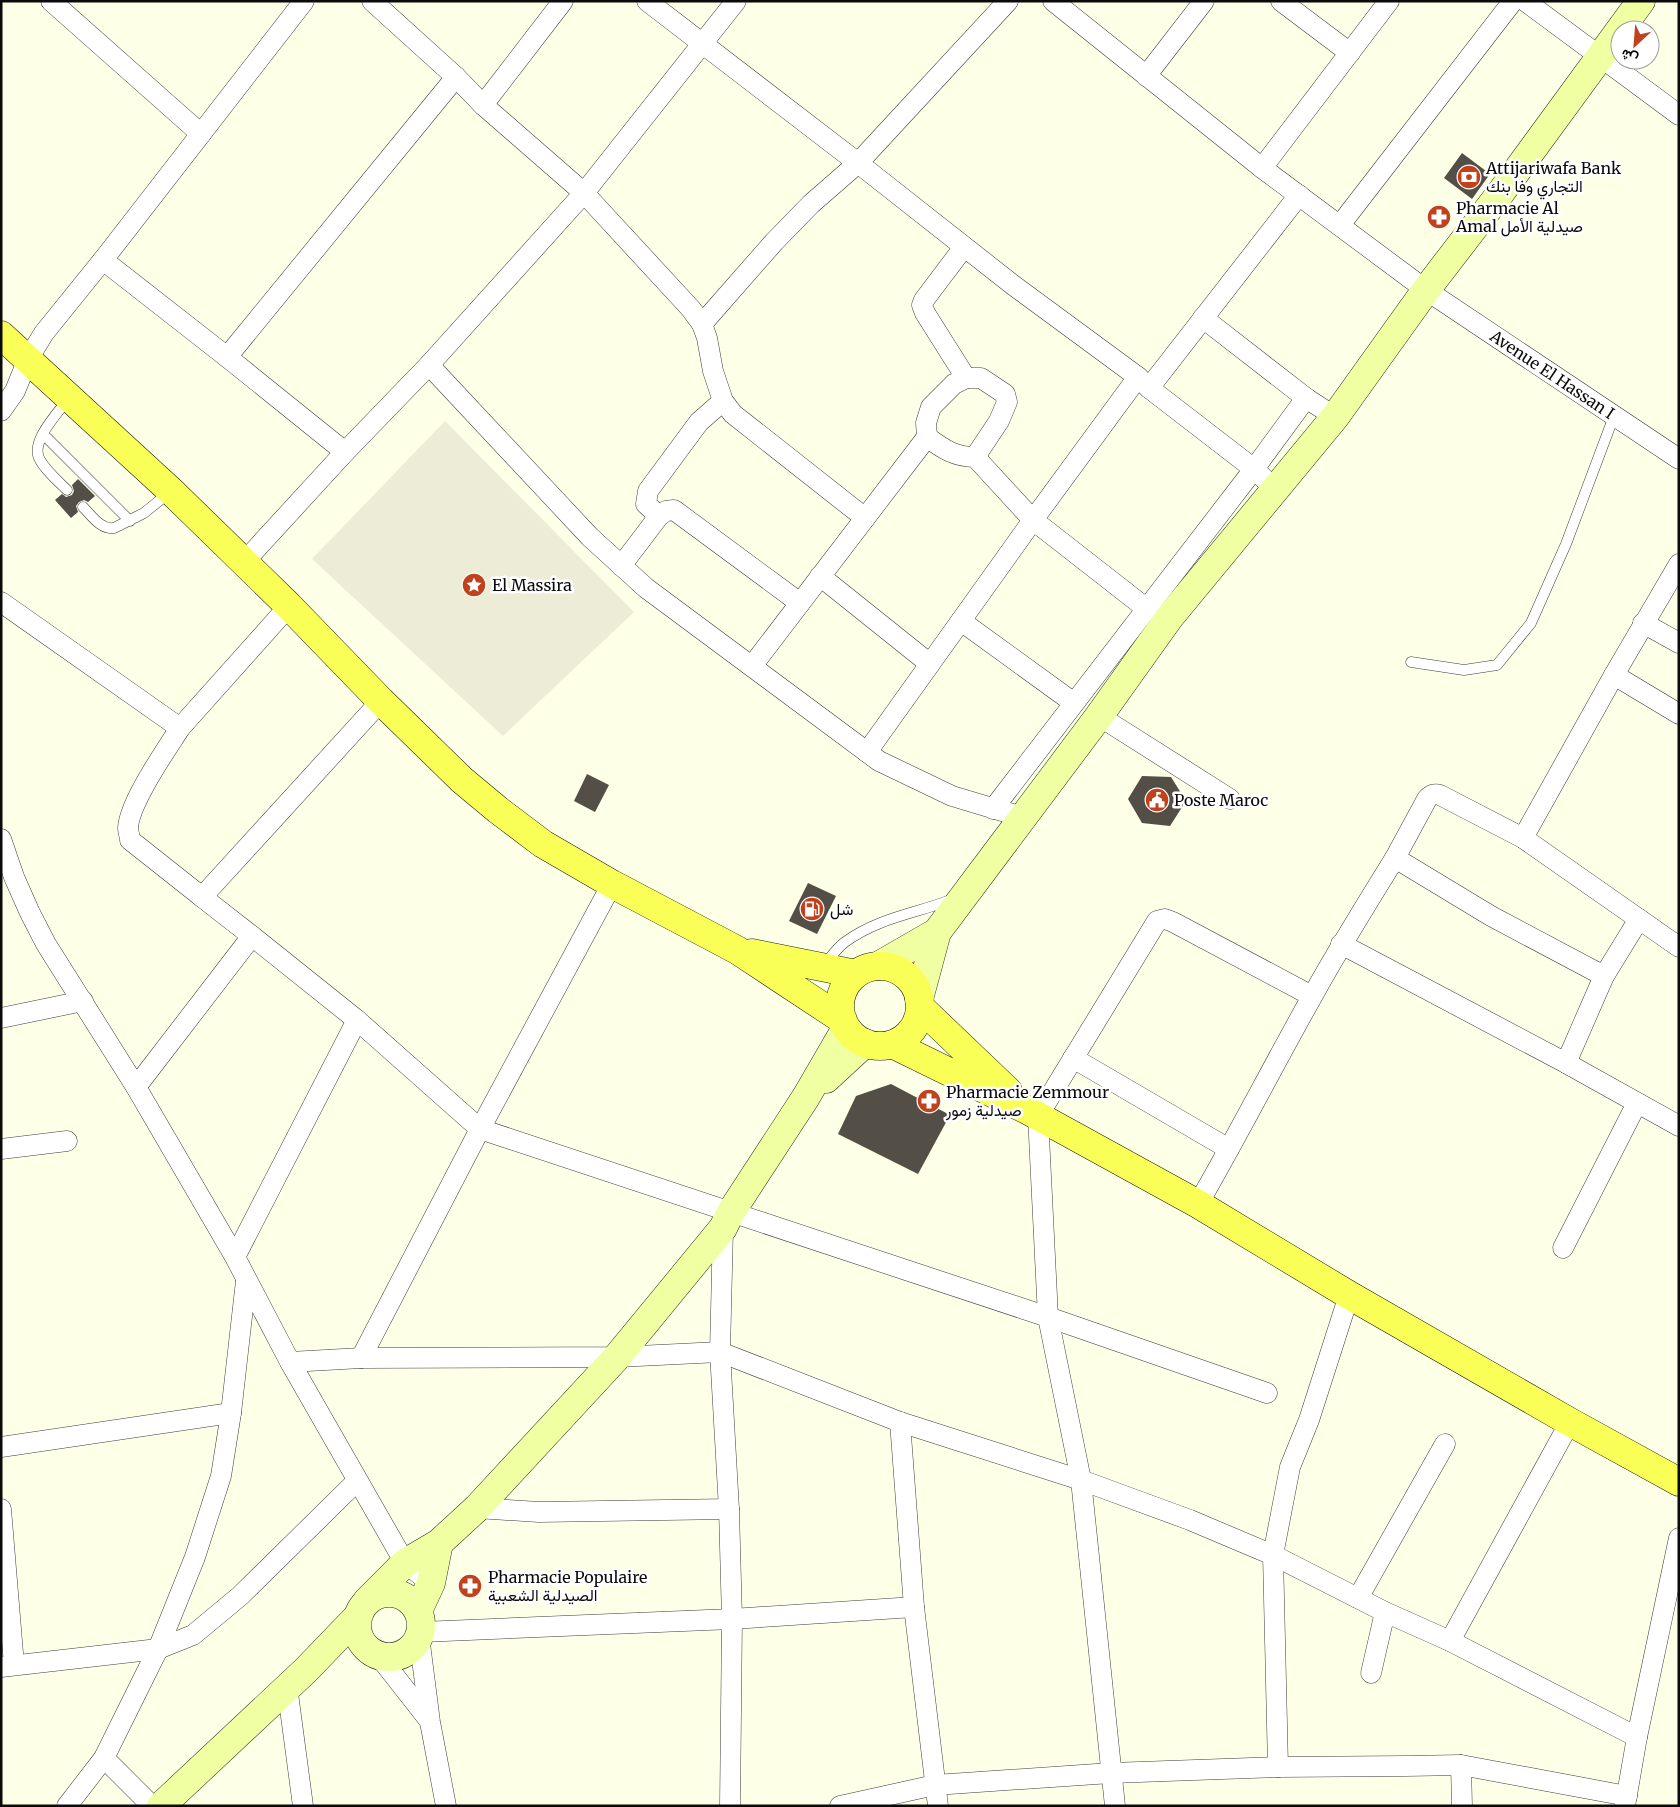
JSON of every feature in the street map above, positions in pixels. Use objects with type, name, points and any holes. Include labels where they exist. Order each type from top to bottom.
[{"type":"main road","points":[[1,335],[171,491],[289,606],[381,701],[462,780],[498,810],[543,844],[612,884],[736,950],[877,1046],[892,1044],[912,1030],[918,1019],[919,1003],[937,932],[1099,716],[1158,614],[1275,489],[1335,417],[1426,290],[1499,195],[1641,1]]},
{"type":"main road","points":[[851,1030],[840,1008],[841,995],[847,983],[937,932]]},
{"type":"main road","points":[[736,950],[821,967],[867,970],[889,967],[900,971],[909,978],[916,988],[919,1003],[1033,1113]]},
{"type":"main road","points":[[161,1806],[297,1678],[405,1563],[438,1543],[477,1508],[617,1357],[727,1220],[851,1030]]},
{"type":"main road","points":[[892,1044],[1033,1113],[1198,1204],[1349,1295],[1570,1422],[1679,1482]]},
{"type":"main road","points":[[419,1626],[411,1601],[401,1595],[389,1593],[378,1595],[363,1608],[357,1628],[361,1640],[374,1652],[391,1657],[403,1654],[412,1647],[419,1626],[431,1583],[438,1543]]},
{"type":"main road","points":[[297,1678],[374,1652]]},
{"type":"street","points":[[51,1],[201,134]]},
{"type":"street","points":[[1,411],[15,391],[28,359],[44,333],[304,1]]},
{"type":"street","points":[[372,1],[456,76],[483,105],[584,193],[691,309],[702,324],[707,338],[713,371],[723,401],[733,414],[865,518]]},
{"type":"street","points":[[483,105],[563,1]]},
{"type":"street","points":[[647,1],[1013,285],[1144,382],[1254,469],[1275,489]]},
{"type":"street","points":[[244,562],[345,452],[429,365],[584,193],[736,1]]},
{"type":"street","points":[[702,324],[774,242],[811,204],[858,163],[1008,1]]},
{"type":"street","name":"Avenue El Hassan I","points":[[1053,1],[1262,168],[1426,290],[1679,458]]},
{"type":"street","points":[[1146,76],[1204,1]]},
{"type":"street","points":[[1281,1],[1350,53]]},
{"type":"street","points":[[1262,168],[1389,1]]},
{"type":"street","points":[[1340,226],[1513,1]]},
{"type":"street","points":[[1525,1],[1679,115]]},
{"type":"street","points":[[227,357],[456,76]]},
{"type":"street","points":[[867,752],[1033,520],[1144,382],[1203,318],[1298,195]]},
{"type":"street","points":[[964,247],[922,305],[925,313],[966,378]]},
{"type":"street","points":[[103,260],[345,452]]},
{"type":"street","points":[[1203,318],[1306,398],[1335,417]]},
{"type":"street","points":[[429,365],[590,537],[646,588],[879,761],[952,796],[1022,818]]},
{"type":"street","points":[[752,666],[927,437],[926,423],[931,407],[954,384],[966,378],[981,378],[1005,394],[1007,402],[999,421],[975,457]]},
{"type":"street","points":[[993,809],[1074,703],[1158,614],[1254,469],[1306,398]]},
{"type":"street","points":[[659,516],[646,504],[648,491],[699,422],[723,401]]},
{"type":"street","points":[[927,437],[945,451],[961,457],[975,457],[1033,520],[1158,614]]},
{"type":"street","points":[[621,566],[659,516],[666,511],[674,510],[800,603]]},
{"type":"street","points":[[1523,838],[1643,623],[1679,564]]},
{"type":"street","points":[[820,576],[930,664]]},
{"type":"street","points":[[1,602],[180,728]]},
{"type":"street","points":[[289,606],[180,728],[154,768],[131,814],[128,828],[130,840],[357,1020],[480,1129],[727,1220],[1048,1317],[1267,1393]]},
{"type":"street","points":[[961,621],[1074,703]]},
{"type":"street","points":[[1643,623],[1679,643]]},
{"type":"street","points":[[1614,675],[1679,714]]},
{"type":"street","points":[[202,897],[381,701]]},
{"type":"street","points":[[1099,716],[1230,799]]},
{"type":"street","points":[[1198,1204],[1312,996],[1395,858],[1430,795],[1440,794],[1523,838],[1679,947]]},
{"type":"street","points":[[1,840],[14,877],[46,944],[136,1087],[235,1257],[290,1362],[405,1563],[431,1583]]},
{"type":"street","points":[[1395,858],[1491,916],[1604,976]]},
{"type":"street","points":[[361,1358],[480,1129],[612,884]]},
{"type":"street","points":[[1115,1806],[1081,1480],[1048,1317],[1033,1113],[1072,1058],[1157,921],[1165,919],[1173,922],[1312,996]]},
{"type":"street","points":[[1566,1063],[1604,976],[1639,919]]},
{"type":"street","points":[[136,1087],[252,936]]},
{"type":"street","points":[[1342,944],[1566,1063],[1679,1126]]},
{"type":"street","points":[[1,1018],[83,1002]]},
{"type":"street","points":[[235,1257],[357,1020]]},
{"type":"street","points":[[1072,1058],[1229,1150]]},
{"type":"street","points":[[1563,1248],[1637,1103]]},
{"type":"street","points":[[1,1149],[67,1140]]},
{"type":"street","points":[[727,1220],[720,1352],[729,1508],[732,1619],[730,1806]]},
{"type":"street","points":[[67,1806],[104,1758],[158,1649],[195,1557],[218,1485],[231,1413],[246,1281]]},
{"type":"street","points":[[1278,1767],[1274,1555],[1290,1468],[1310,1420],[1349,1295]]},
{"type":"street","points":[[290,1362],[361,1358],[617,1357],[720,1352],[900,1422],[1081,1480],[1190,1520],[1274,1555],[1385,1612],[1450,1641],[1637,1737]]},
{"type":"street","points":[[1,1447],[231,1413]]},
{"type":"street","points":[[900,1422],[914,1607],[938,1806]]},
{"type":"street","points":[[1450,1641],[1570,1422]]},
{"type":"street","points":[[1358,1598],[1445,1444]]},
{"type":"street","points":[[1,1509],[8,1666],[158,1649],[193,1635],[240,1596],[357,1481]]},
{"type":"street","points":[[477,1508],[539,1512],[729,1508]]},
{"type":"street","points":[[840,1806],[935,1785],[1111,1773],[1278,1767],[1461,1766],[1626,1801],[1637,1737],[1679,1538]]},
{"type":"street","points":[[446,1806],[430,1722],[419,1626],[732,1619],[914,1607]]},
{"type":"street","points":[[1371,1673],[1385,1612]]},
{"type":"street","points":[[374,1652],[430,1722]]},
{"type":"street","points":[[297,1678],[303,1806]]},
{"type":"street","points":[[104,1758],[152,1806]]},
{"type":"street","points":[[1461,1766],[1462,1806]]},
{"type":"lane","points":[[67,490],[41,463],[38,457],[37,446],[43,434],[70,398]]},
{"type":"lane","points":[[1411,662],[1464,670],[1497,665],[1531,623],[1566,544],[1614,416]]},
{"type":"lane","points":[[43,434],[130,521]]},
{"type":"lane","points":[[83,507],[105,528],[114,528],[130,521],[171,491]]},
{"type":"lane","points":[[821,967],[844,944],[866,929],[896,916],[930,908],[966,893]]},
{"type":"shaded area","name":"El Massira","points":[[445,421],[634,612],[503,736],[312,559]]},
{"type":"building","points":[[1462,153],[1490,174],[1472,199],[1444,178]]},
{"type":"building","points":[[78,479],[95,496],[88,502],[84,500],[79,502],[76,506],[78,512],[71,518],[55,500],[62,494],[66,497],[72,495],[74,491],[72,485]]},
{"type":"building","points":[[587,774],[609,785],[595,812],[574,801]]},
{"type":"building","name":"Poste Maroc","points":[[1142,776],[1171,777],[1186,801],[1170,826],[1142,823],[1128,799]]},
{"type":"building","name":"شل","points":[[808,883],[836,896],[817,934],[789,921]]},
{"type":"building","points":[[891,1084],[950,1115],[918,1174],[838,1134],[856,1096]]},
{"type":"place","name":"Attijariwafa Bank التجاري وفا بنك","points":[[1469,177]]},
{"type":"place","name":"Pharmacie Al Amal صيدلية الأمل","points":[[1439,217]]},
{"type":"place","name":"El Massira","points":[[474,585]]},
{"type":"place","name":"Poste Maroc","points":[[1157,800]]},
{"type":"place","name":"شل","points":[[812,909]]},
{"type":"place","name":"Pharmacie Zemmour صيدلية زمور","points":[[929,1101]]},
{"type":"place","name":"Pharmacie Populaire الصيدلية الشعبية","points":[[470,1586]]}]
